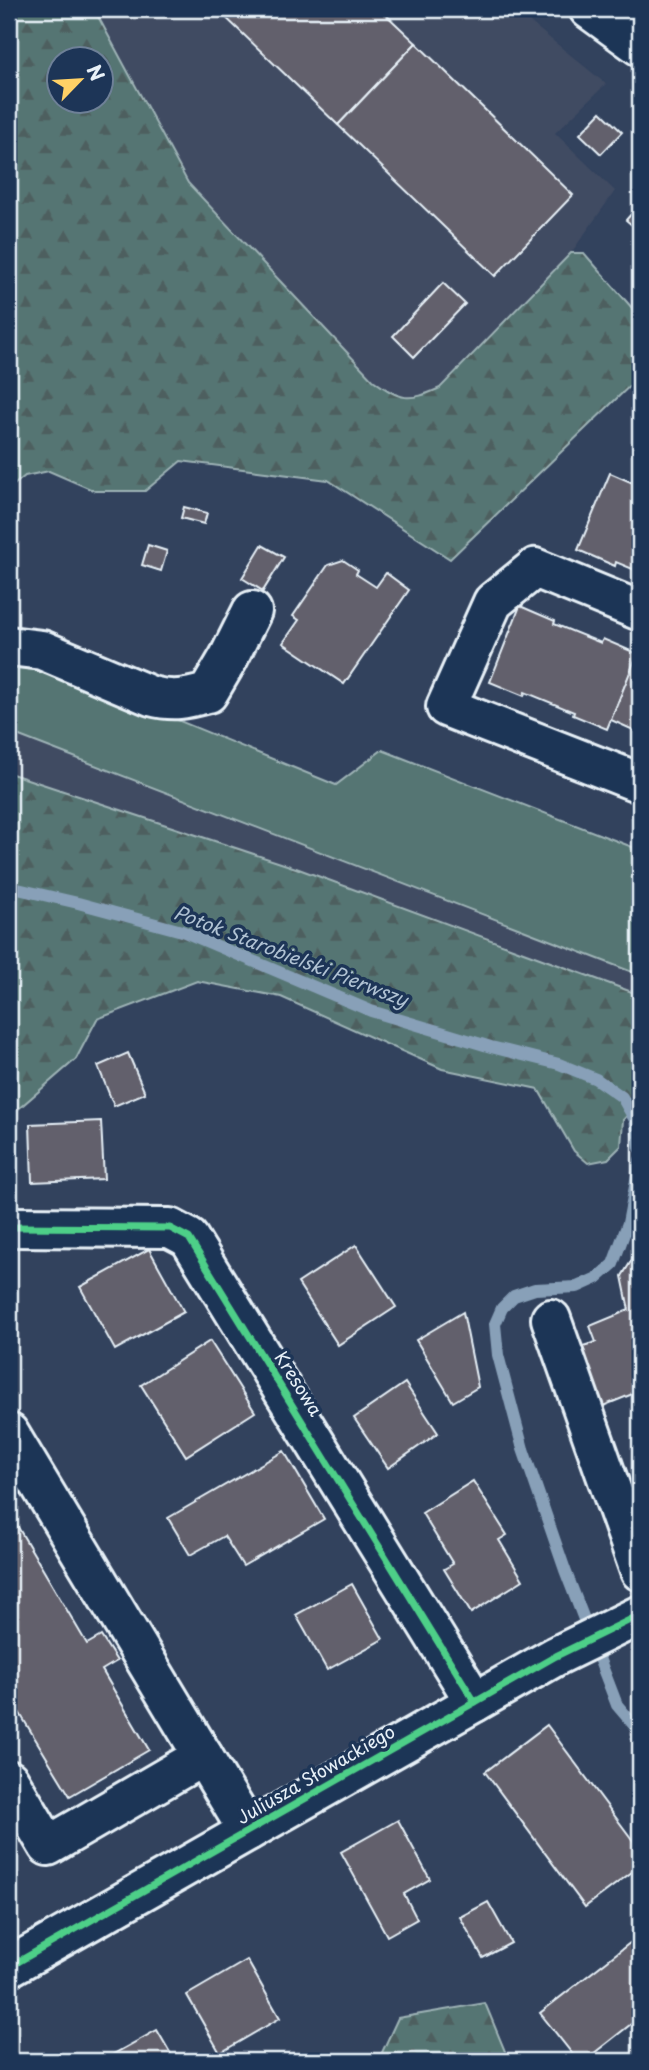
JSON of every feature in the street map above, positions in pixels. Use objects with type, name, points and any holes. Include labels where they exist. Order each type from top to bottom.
[{"type":"street","points":[[589,9],[640,46]]},
{"type":"street","points":[[640,611],[535,568],[493,602],[446,707],[640,783]]},
{"type":"street","points":[[9,646],[42,650],[151,696],[169,701],[182,700],[208,693],[251,611]]},
{"type":"street","name":"Kresowa","points":[[9,1227],[170,1228],[189,1238],[475,1702]]},
{"type":"street","points":[[551,1319],[640,1571]]},
{"type":"street","points":[[9,1433],[248,1831]]},
{"type":"street","name":"Juliusza Słowackiego","points":[[9,1966],[556,1656],[635,1617]]},
{"type":"street","points":[[9,1780],[48,1846],[203,1756]]},
{"type":"shaded area","points":[[94,9],[514,9],[606,84],[555,133],[615,191],[571,253],[440,388],[416,399],[392,395],[373,380],[188,183]]},
{"type":"shaded area","points":[[9,677],[640,923],[640,1071],[9,830]]},
{"type":"green space","points":[[9,9],[94,9],[114,46],[46,46],[46,116],[116,116],[116,50],[188,183],[373,380],[391,392],[413,397],[440,388],[571,253],[584,253],[640,317],[640,376],[450,559],[328,480],[181,461],[145,491],[95,491],[49,471],[25,476],[9,489]]},
{"type":"green space","points":[[9,653],[336,785],[382,750],[640,850],[640,975],[9,732]]},
{"type":"green space","points":[[9,773],[296,868],[640,995],[640,1102],[623,1120],[621,1146],[608,1159],[588,1163],[574,1151],[538,1089],[442,1069],[281,997],[197,981],[97,1019],[76,1059],[9,1117]]},
{"type":"green space","points":[[485,2003],[509,2061],[378,2061],[398,2018]]},
{"type":"building","points":[[217,9],[380,9],[416,43],[338,125]]},
{"type":"building","points":[[416,43],[573,195],[495,276],[338,125]]},
{"type":"building","points":[[601,112],[622,132],[601,154],[580,134]]},
{"type":"building","points":[[640,204],[640,232],[626,220]]},
{"type":"building","points":[[443,283],[465,304],[414,357],[393,336]]},
{"type":"building","points":[[610,473],[640,486],[640,572],[616,562],[615,566],[578,550]]},
{"type":"building","points":[[184,507],[207,513],[204,524],[181,518]]},
{"type":"building","points":[[148,545],[167,551],[161,571],[142,565]]},
{"type":"building","points":[[262,545],[284,557],[263,591],[242,578]]},
{"type":"building","points":[[343,560],[358,570],[356,574],[376,587],[386,573],[409,590],[344,684],[283,643],[299,620],[293,616],[328,565]]},
{"type":"building","points":[[520,606],[555,621],[554,624],[601,643],[603,639],[638,654],[607,729],[525,692],[524,696],[490,682]]},
{"type":"building","points":[[640,647],[640,733],[611,720]]},
{"type":"building","points":[[128,1053],[145,1093],[114,1106],[98,1066]]},
{"type":"building","points":[[101,1121],[104,1179],[32,1182],[30,1124]]},
{"type":"building","points":[[640,1222],[640,1391],[603,1406],[580,1347],[596,1342],[590,1326],[629,1310],[622,1276],[638,1250],[635,1242]]},
{"type":"building","points":[[356,1245],[396,1307],[338,1345],[298,1283]]},
{"type":"building","points":[[149,1249],[184,1312],[115,1350],[80,1287]]},
{"type":"building","points":[[463,1312],[478,1387],[453,1402],[416,1340]]},
{"type":"building","points":[[210,1341],[255,1412],[186,1456],[141,1385]]},
{"type":"building","points":[[405,1383],[438,1433],[388,1468],[354,1418]]},
{"type":"building","points":[[284,1451],[324,1519],[243,1566],[224,1536],[190,1555],[168,1518]]},
{"type":"building","points":[[473,1481],[507,1535],[499,1540],[523,1580],[471,1613],[444,1569],[453,1564],[422,1513]]},
{"type":"building","points":[[9,1512],[87,1644],[101,1636],[117,1661],[102,1670],[149,1750],[70,1796],[16,1707],[9,1711]]},
{"type":"building","points":[[352,1584],[383,1639],[327,1670],[296,1615]]},
{"type":"building","points":[[547,1725],[640,1850],[640,1866],[585,1907],[485,1772]]},
{"type":"building","points":[[398,1820],[430,1879],[404,1894],[417,1919],[387,1936],[341,1852]]},
{"type":"building","points":[[488,1902],[511,1943],[483,1958],[460,1917]]},
{"type":"building","points":[[640,1935],[640,2017],[584,2061],[578,2061],[540,2013]]},
{"type":"building","points":[[247,1960],[280,2018],[220,2053],[187,1995]]},
{"type":"building","points":[[157,2030],[175,2061],[101,2061]]},
{"type":"waterway","name":"Potok Starobielski Pierwszy","points":[[9,887],[182,931],[371,1011],[559,1064],[596,1079],[622,1097],[635,1120],[640,1148]]},
{"type":"waterway","name":"Potok Starobielski Pierwszy","points":[[640,1160],[628,1223],[613,1264],[597,1278],[577,1287],[535,1289],[514,1296],[502,1308],[495,1324],[498,1355],[523,1449],[565,1570],[617,1705],[640,1732]]},
{"type":"cycle path","points":[[9,1227],[170,1228],[189,1238],[475,1702]]},
{"type":"cycle path","points":[[9,1967],[556,1656],[640,1615]]}]
